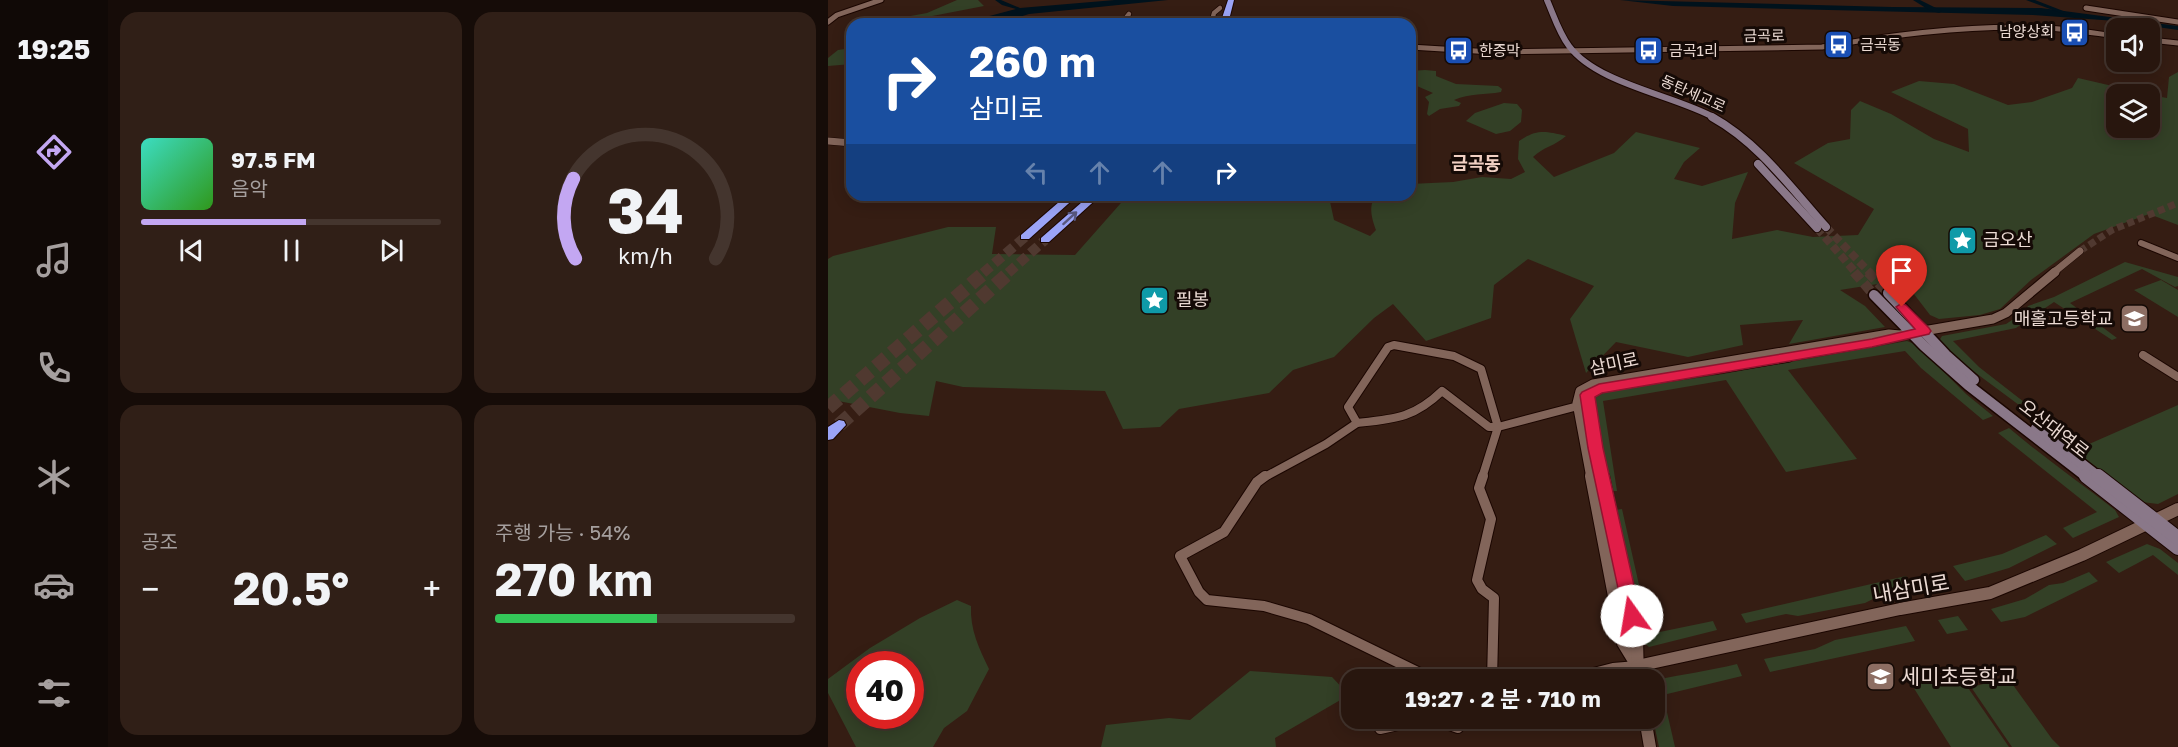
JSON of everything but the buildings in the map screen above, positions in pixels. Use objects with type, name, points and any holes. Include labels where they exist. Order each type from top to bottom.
[{"type":"highway","points":[[1230,18],[1231,0]]},
{"type":"highway","points":[[1227,18],[1236,0]]},
{"type":"highway","points":[[1025,237],[1066,201]]},
{"type":"highway","points":[[1045,240],[1089,201]]},
{"type":"main road","name":"동탄세교로","points":[[1545,3],[1570,52],[1579,63],[1600,75],[1688,110],[1723,129],[1737,141],[1816,228]]},
{"type":"main road","name":"동탄세교로","points":[[1570,52],[1599,70],[1686,104],[1729,127],[1750,145],[1826,227]]},
{"type":"main road","points":[[1888,293],[1924,331]]},
{"type":"main road","points":[[1874,295],[1906,334]]},
{"type":"main road","name":"오산대역로","points":[[1924,331],[1977,383],[2151,522]]},
{"type":"main road","name":"오산대역로","points":[[1906,334],[1968,385],[2176,540],[2178,554]]},
{"type":"street","points":[[828,14],[881,0]]},
{"type":"street","points":[[2093,0],[2086,8],[2178,22]]},
{"type":"street","points":[[1213,18],[1214,13],[1220,8]]},
{"type":"street","points":[[828,22],[837,13]]},
{"type":"street","points":[[1126,18],[1129,15]]},
{"type":"street","name":"금곡로","points":[[1416,46],[1492,52],[1822,47],[1874,38],[1982,28],[2047,28],[2106,35]]},
{"type":"street","points":[[2160,41],[2178,43]]},
{"type":"street","points":[[828,141],[846,142]]},
{"type":"street","points":[[2141,243],[2178,258]]},
{"type":"street","name":"삼미로","points":[[1578,406],[1580,391],[1593,384],[1889,334],[1906,334],[1983,322],[2006,313],[2080,251]]},
{"type":"street","name":"삼미로","points":[[1638,669],[1639,648],[1596,448],[1587,395],[1599,389],[1894,339],[1906,334]]},
{"type":"street","points":[[1357,423],[1348,407],[1388,347],[1394,345],[1454,356],[1481,369],[1498,427],[1479,488],[1491,519],[1477,580],[1482,589],[1494,598],[1496,608],[1493,669]]},
{"type":"street","points":[[2143,355],[2178,377]]},
{"type":"street","points":[[1412,669],[1309,618],[1264,606],[1207,600],[1199,592],[1180,556],[1224,532],[1257,482],[1276,469],[1326,444],[1357,423],[1409,417],[1424,410],[1442,391],[1489,427],[1498,427],[1578,406],[1623,643],[1636,669]]},
{"type":"street","name":"내삼미로","points":[[1654,669],[1900,609],[1990,593],[2082,555],[2178,509]]},
{"type":"street","points":[[1647,729],[1650,747]]},
{"type":"green space","points":[[957,0],[978,0],[984,6],[927,17],[900,18],[927,13]]},
{"type":"green space","points":[[846,49],[846,64],[828,66],[828,58],[838,50]]},
{"type":"green space","points":[[1416,71],[1436,71],[1436,76],[1456,84],[1498,86],[1502,89],[1501,92],[1472,95],[1454,100],[1461,103],[1459,106],[1440,109],[1429,116],[1427,114],[1429,102],[1425,97],[1433,93],[1416,86]]},
{"type":"green space","points":[[2178,72],[2178,225],[2149,214],[2094,234],[2031,280],[2000,309],[1980,315],[1939,319],[1930,315],[1907,285],[1884,283],[1840,290],[1865,306],[1885,327],[1789,344],[1803,320],[1740,325],[1743,345],[1688,357],[1616,342],[1586,373],[1570,319],[1594,286],[1528,259],[1494,285],[1491,318],[1426,341],[1393,304],[1374,318],[1334,357],[1293,370],[1269,393],[1179,409],[1160,427],[1123,429],[1105,391],[963,387],[936,381],[929,416],[900,413],[828,399],[828,259],[948,227],[996,227],[992,254],[1075,255],[1123,201],[1330,201],[1334,220],[1370,236],[1376,230],[1371,211],[1373,201],[1416,201],[1416,184],[1453,182],[1482,177],[1511,179],[1525,172],[1518,159],[1519,141],[1531,134],[1547,132],[1566,136],[1533,157],[1554,177],[1614,153],[1636,132],[1700,148],[1684,162],[1674,179],[1702,186],[1748,172],[1735,203],[1732,239],[1777,230],[1813,237],[1858,235],[1874,209],[1794,163],[1828,143],[1850,139],[1851,110],[1860,101],[1891,114],[1934,139],[1969,152],[1968,129],[1891,92],[1919,81],[1954,84],[2008,105],[2032,102],[2072,88],[2078,78],[2106,84],[2106,138],[2160,138],[2160,97],[2167,98],[2169,77]]},
{"type":"green space","points":[[1504,103],[1517,104],[1522,110],[1521,122],[1510,131],[1496,134],[1466,121],[1475,113]]},
{"type":"green space","points":[[2125,262],[2178,277],[2178,286],[2175,287],[2142,269],[2070,303],[2117,338],[2112,340],[2054,302],[2016,328],[1953,341],[1979,367],[2024,402],[2019,405],[1961,362],[1939,341],[1942,336],[2006,324],[2024,312],[2028,306],[2054,297]]},
{"type":"green space","points":[[2161,280],[2178,290],[2178,317],[2134,290]]},
{"type":"green space","points":[[1907,341],[1917,345],[1966,394],[1993,416],[1983,420],[1921,368],[1905,351],[1788,370],[1857,459],[1786,472],[1726,380],[1603,401],[1617,491],[1611,491],[1592,398],[1597,393],[1723,374]]},
{"type":"green space","points":[[2178,405],[2178,494],[2158,504],[2142,502],[2033,415],[2037,414],[2080,448]]},
{"type":"green space","points":[[2009,428],[2115,510],[2119,517],[2073,538],[2063,528],[2097,512],[1998,433]]},
{"type":"green space","points":[[1622,509],[1650,634],[1713,621],[1717,630],[1649,647],[1643,642],[1615,510]]},
{"type":"green space","points":[[2046,535],[2057,544],[2009,568],[1965,581],[1953,566],[2002,554]]},
{"type":"green space","points":[[2147,544],[2160,549],[2178,563],[2178,575],[2153,555],[2119,573],[2106,562]]},
{"type":"green space","points":[[2089,572],[2098,581],[2025,617],[2001,622],[1991,609],[2025,599],[2049,585],[2063,583]]},
{"type":"green space","points":[[1906,576],[1914,588],[1881,595],[1865,603],[1798,616],[1786,614],[1746,623],[1741,614]]},
{"type":"green space","points":[[957,600],[971,606],[974,631],[989,669],[967,711],[944,728],[933,747],[856,747],[847,729],[924,729],[924,651],[866,651],[920,618]]},
{"type":"green space","points":[[1958,616],[1968,630],[1947,634],[1938,620]]},
{"type":"green space","points":[[1906,626],[1915,641],[1770,672],[1764,659],[1815,649],[1835,640]]},
{"type":"green space","points":[[1737,664],[1742,676],[1665,695],[1665,678]]},
{"type":"green space","points":[[846,666],[846,728],[828,693],[828,679]]},
{"type":"green space","points":[[1250,671],[1332,677],[1341,687],[1341,700],[1275,738],[1276,747],[1101,747],[1106,725],[1169,718],[1190,720]]},
{"type":"green space","points":[[1957,672],[2009,747],[1951,747],[1910,682]]},
{"type":"green space","points":[[2008,678],[2060,747],[2012,747],[1971,687]]},
{"type":"green space","points":[[1665,704],[1675,747],[1659,747],[1655,729],[1665,729]]},
{"type":"water","points":[[995,0],[1001,0],[1020,8],[1115,0],[1168,0],[1029,14],[1016,18],[982,18],[1016,9],[1002,5]]},
{"type":"water","points":[[1620,0],[1892,7],[2041,8],[2117,18],[2106,18],[2106,20],[2033,15],[1673,6]]},
{"type":"water","points":[[2160,24],[2178,26],[2178,30],[2160,27]]},
{"type":"waterway","points":[[1916,0],[1939,11]]},
{"type":"waterway","points":[[2029,0],[2068,14]]},
{"type":"tunnel","points":[[2080,251],[2112,230],[2178,203]]},
{"type":"tunnel","points":[[1826,227],[1870,273]]},
{"type":"tunnel","points":[[1817,228],[1856,273]]},
{"type":"tunnel","points":[[983,273],[1025,237]]},
{"type":"tunnel","points":[[1008,273],[1045,240]]},
{"type":"tunnel","points":[[828,408],[985,272]]},
{"type":"tunnel","points":[[839,425],[1010,272]]},
{"type":"tunnel","points":[[1854,272],[1874,295]]},
{"type":"tunnel","points":[[1868,272],[1888,293]]},
{"type":"place","name":"남양상회","points":[[2075,32]]},
{"type":"place","name":"금곡동","points":[[1839,45]]},
{"type":"place","name":"한증막","points":[[1458,51]]},
{"type":"place","name":"금곡1리","points":[[1648,51]]},
{"type":"place","name":"금오산","points":[[1962,240]]},
{"type":"place","name":"필봉","points":[[1155,300]]},
{"type":"place","name":"매홀고등학교","points":[[2134,319]]},
{"type":"place","name":"세미초등학교","points":[[1880,677]]},
{"type":"district","name":"금곡동","points":[[1476,164]]},
{"type":"route","points":[[1632,616],[1616,549],[1587,395],[1599,389],[1872,343],[1924,331],[1902,307]]}]
